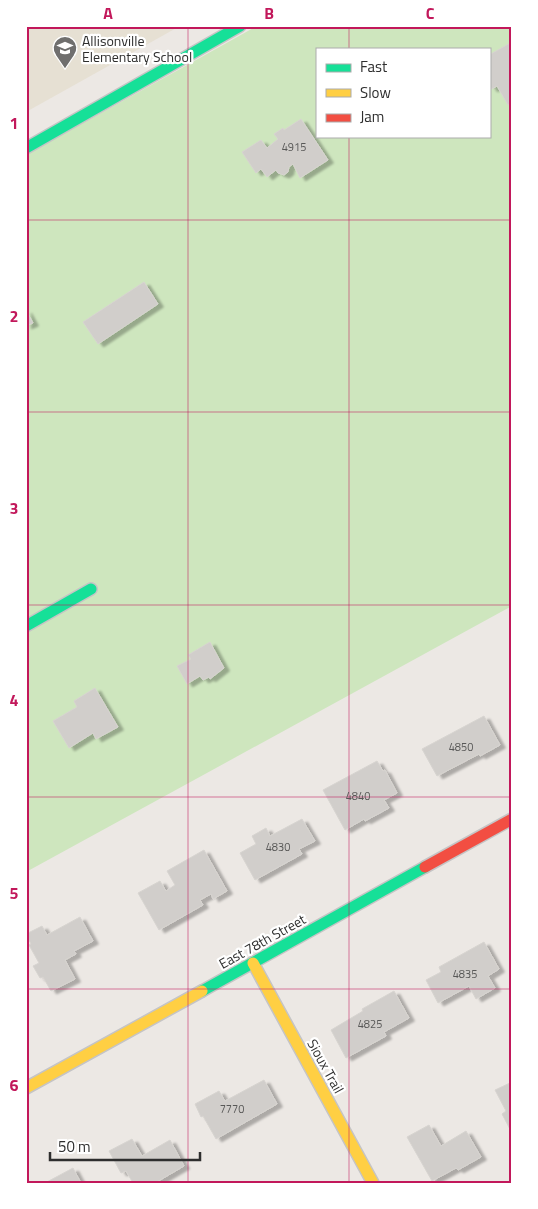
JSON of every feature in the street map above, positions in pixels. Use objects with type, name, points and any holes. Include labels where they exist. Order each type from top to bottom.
[{"type":"street","points":[[26,148],[240,26]]},
{"type":"street","points":[[26,626],[91,589]]},
{"type":"street","name":"East 78th Street","points":[[26,1088],[512,819]]},
{"type":"street","name":"Sioux Trail","points":[[253,963],[373,1183]]},
{"type":"shaded area","name":"Allisonville Elementary School","points":[[26,26],[180,26],[26,112]]},
{"type":"green space","points":[[257,26],[512,26],[512,606],[26,872],[26,155]]},
{"type":"building","points":[[512,42],[512,103],[508,105],[497,86],[492,89],[490,86],[490,54]]},
{"type":"building","points":[[301,119],[328,160],[300,178],[293,164],[284,175],[276,170],[267,177],[261,169],[256,173],[242,152],[261,140],[267,148],[278,139],[274,134]]},
{"type":"building","points":[[144,282],[158,304],[98,344],[83,322]]},
{"type":"building","points":[[26,310],[33,323],[26,326]]},
{"type":"building","points":[[210,642],[224,668],[210,679],[209,677],[203,680],[200,676],[187,684],[177,666],[191,659],[188,655]]},
{"type":"building","points":[[95,688],[118,727],[96,739],[93,733],[69,748],[53,721],[77,707],[74,701]]},
{"type":"building","points":[[484,716],[500,745],[437,776],[422,749]]},
{"type":"building","points":[[377,761],[383,771],[385,770],[397,793],[384,800],[389,808],[345,830],[323,790]]},
{"type":"building","points":[[302,819],[315,841],[299,849],[302,854],[255,880],[240,853],[256,844],[252,836],[266,828],[270,836]]},
{"type":"building","points":[[204,850],[227,891],[213,899],[211,894],[200,900],[203,905],[159,930],[138,893],[160,881],[166,891],[175,885],[167,871]]},
{"type":"building","points":[[80,917],[93,941],[74,951],[76,954],[65,960],[75,979],[51,991],[43,977],[40,978],[33,966],[39,963],[29,945],[31,944],[26,934],[42,926],[47,935]]},
{"type":"building","points":[[484,942],[499,969],[488,976],[495,988],[476,999],[469,986],[438,1003],[426,980],[441,972],[439,967]]},
{"type":"building","points":[[394,991],[409,1018],[384,1032],[386,1036],[346,1058],[331,1030],[363,1011],[362,1009]]},
{"type":"building","points":[[264,1080],[277,1104],[216,1139],[203,1116],[201,1117],[195,1104],[219,1091],[225,1101]]},
{"type":"building","points":[[512,1082],[512,1133],[502,1114],[506,1111],[495,1090]]},
{"type":"building","points":[[429,1125],[441,1146],[466,1131],[481,1157],[458,1170],[456,1168],[432,1181],[407,1137]]},
{"type":"building","points":[[132,1139],[142,1156],[170,1140],[184,1166],[155,1183],[133,1183],[126,1171],[121,1173],[109,1151]]},
{"type":"building","points":[[73,1168],[81,1183],[45,1183]]},
{"type":"traffic: fast","points":[[26,148],[240,26]]},
{"type":"traffic: fast","points":[[26,626],[91,589]]},
{"type":"traffic: fast","points":[[202,991],[425,867]]},
{"type":"traffic: slow","points":[[253,963],[373,1183]]},
{"type":"traffic: slow","points":[[26,1088],[202,991]]},
{"type":"traffic: jam","points":[[425,867],[512,819]]},
{"type":"place","name":"Allisonville Elementary School","points":[[65,69]]}]
